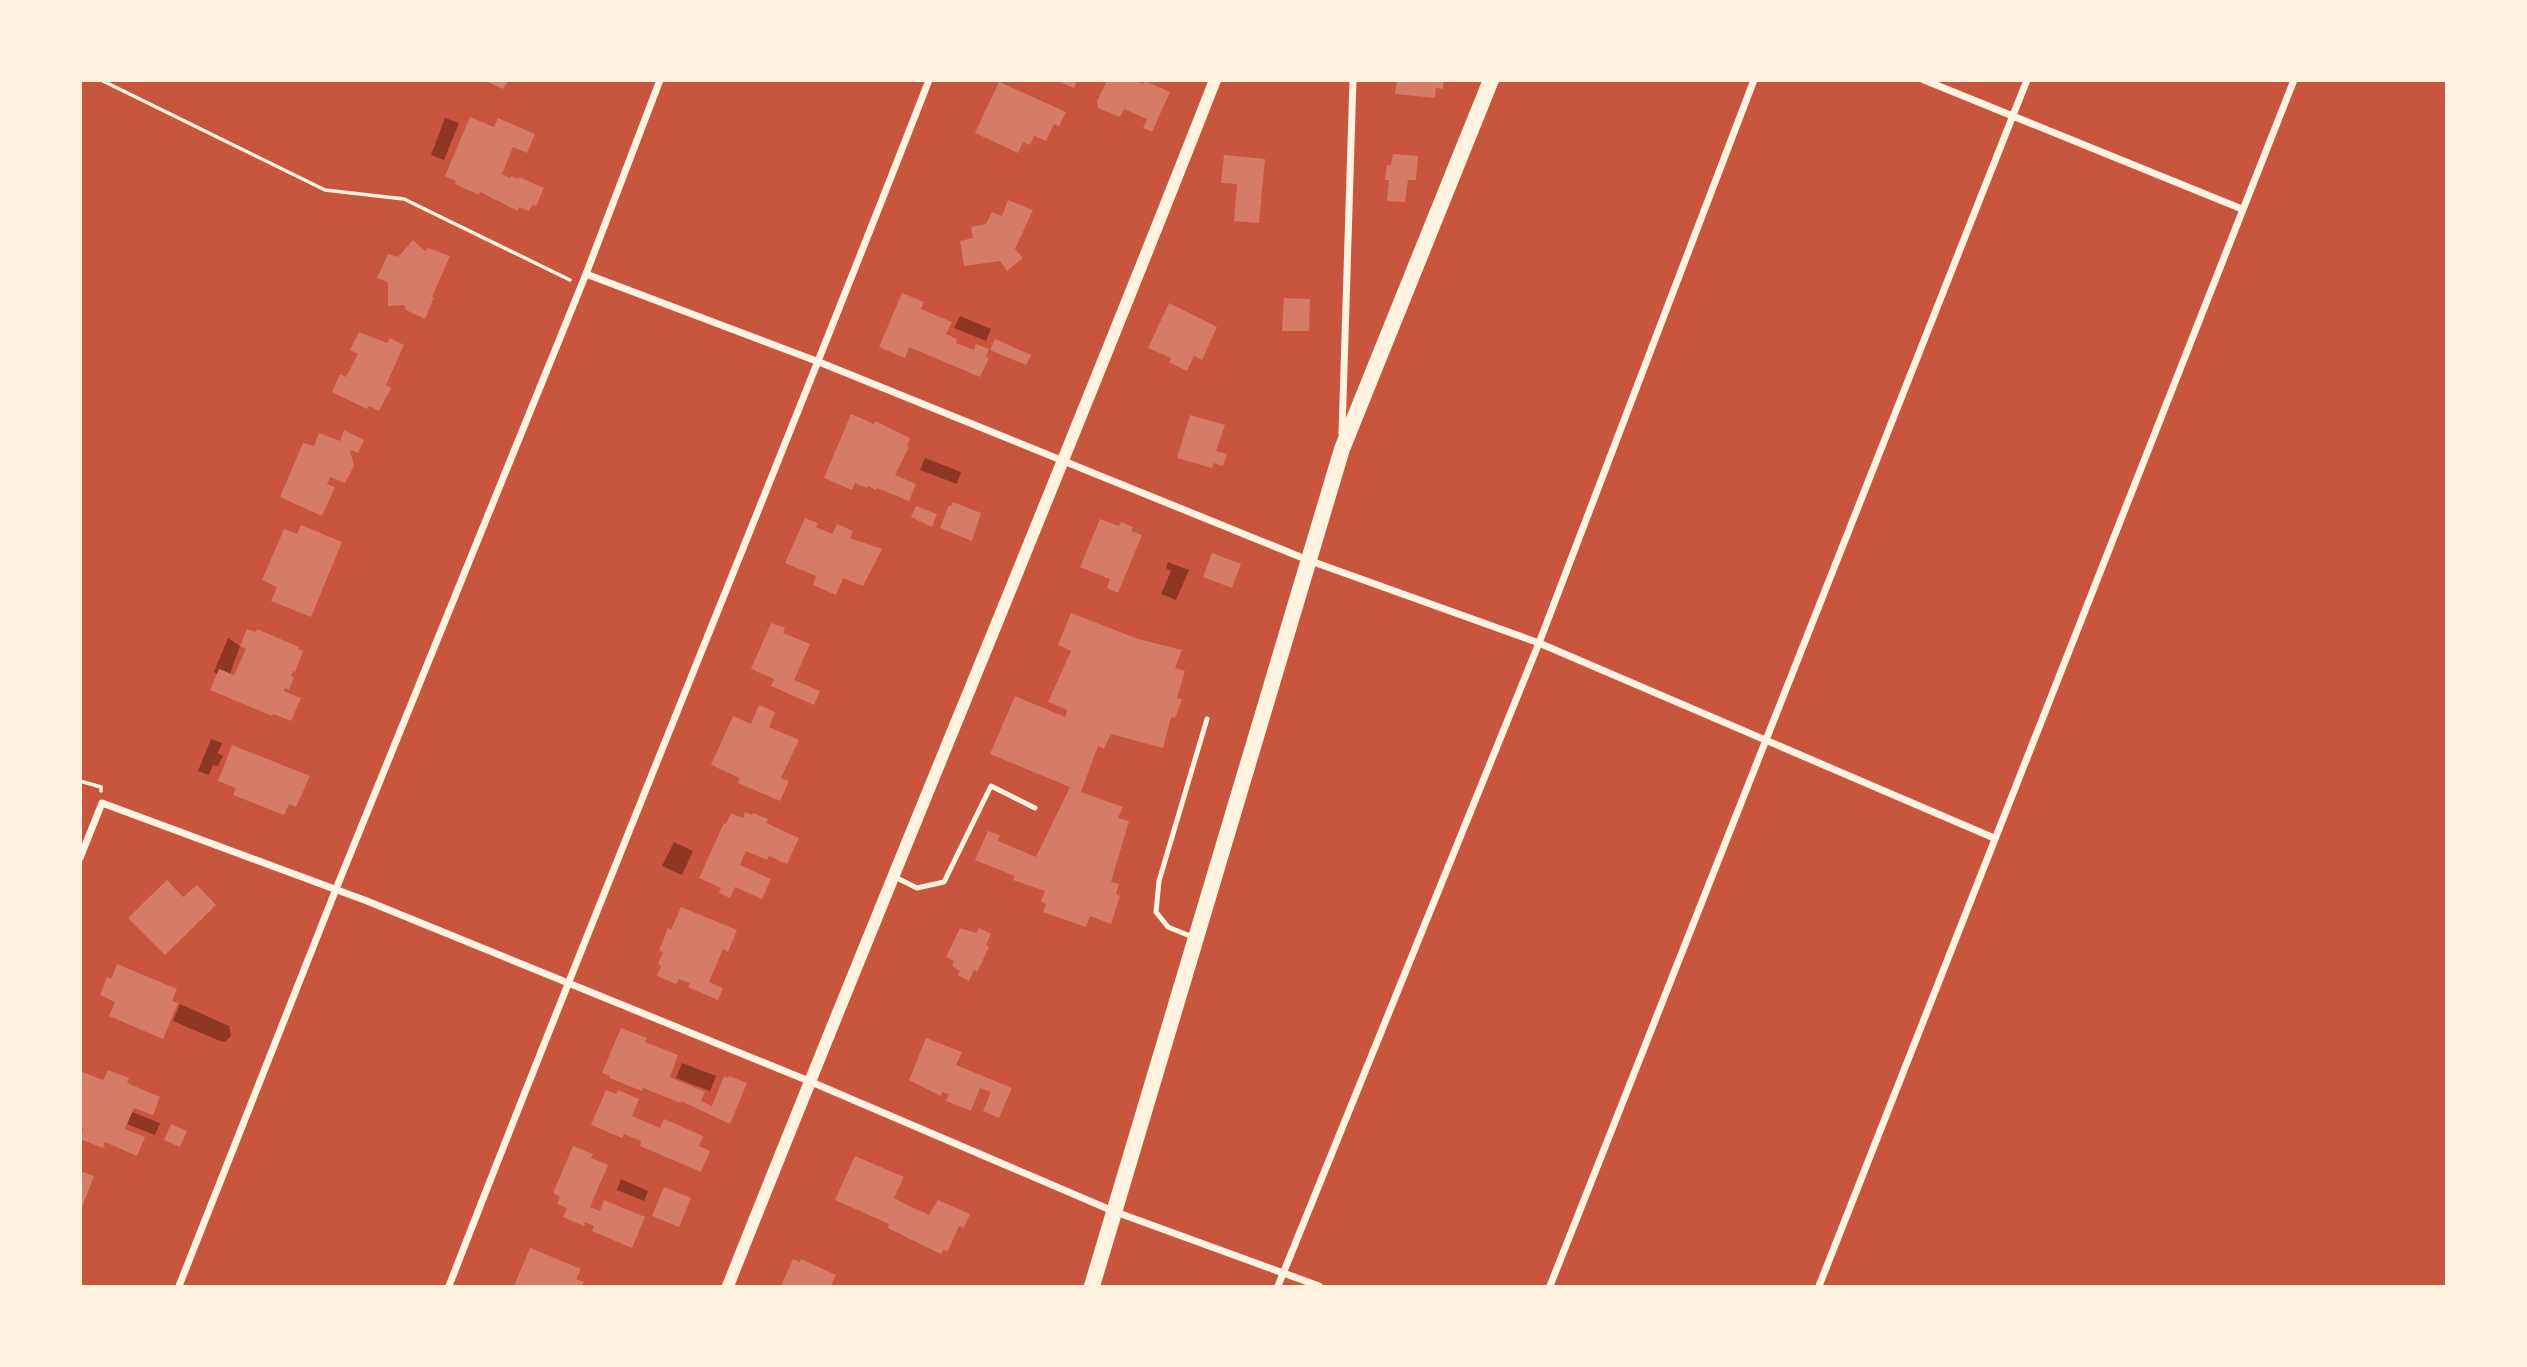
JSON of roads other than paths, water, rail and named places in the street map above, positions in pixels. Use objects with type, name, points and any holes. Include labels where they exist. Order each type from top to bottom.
[{"type":"main road","points":[[1092,1286],[1342,449],[1491,80]]},
{"type":"street","points":[[179,1286],[336,889],[586,274],[660,80]]},
{"type":"street","points":[[449,1286],[567,981],[819,362],[929,80]]},
{"type":"street","points":[[728,1286],[809,1081],[1064,460],[1215,80]]},
{"type":"street","points":[[1342,449],[1353,80]]},
{"type":"street","points":[[1278,1286],[1539,643],[1755,80]]},
{"type":"street","points":[[1924,80],[2242,209]]},
{"type":"street","points":[[1550,1286],[2027,80]]},
{"type":"street","points":[[1819,1286],[2294,80]]},
{"type":"street","points":[[586,274],[819,362],[1308,561],[1539,643],[1994,838]]},
{"type":"street","points":[[80,858],[102,803],[336,889],[809,1081],[1113,1211],[1319,1286]]},
{"type":"lane","points":[[1195,938],[1168,927],[1156,912],[1159,881],[1207,719]]},
{"type":"lane","points":[[893,876],[917,888],[944,883],[991,786],[1035,808]]}]
